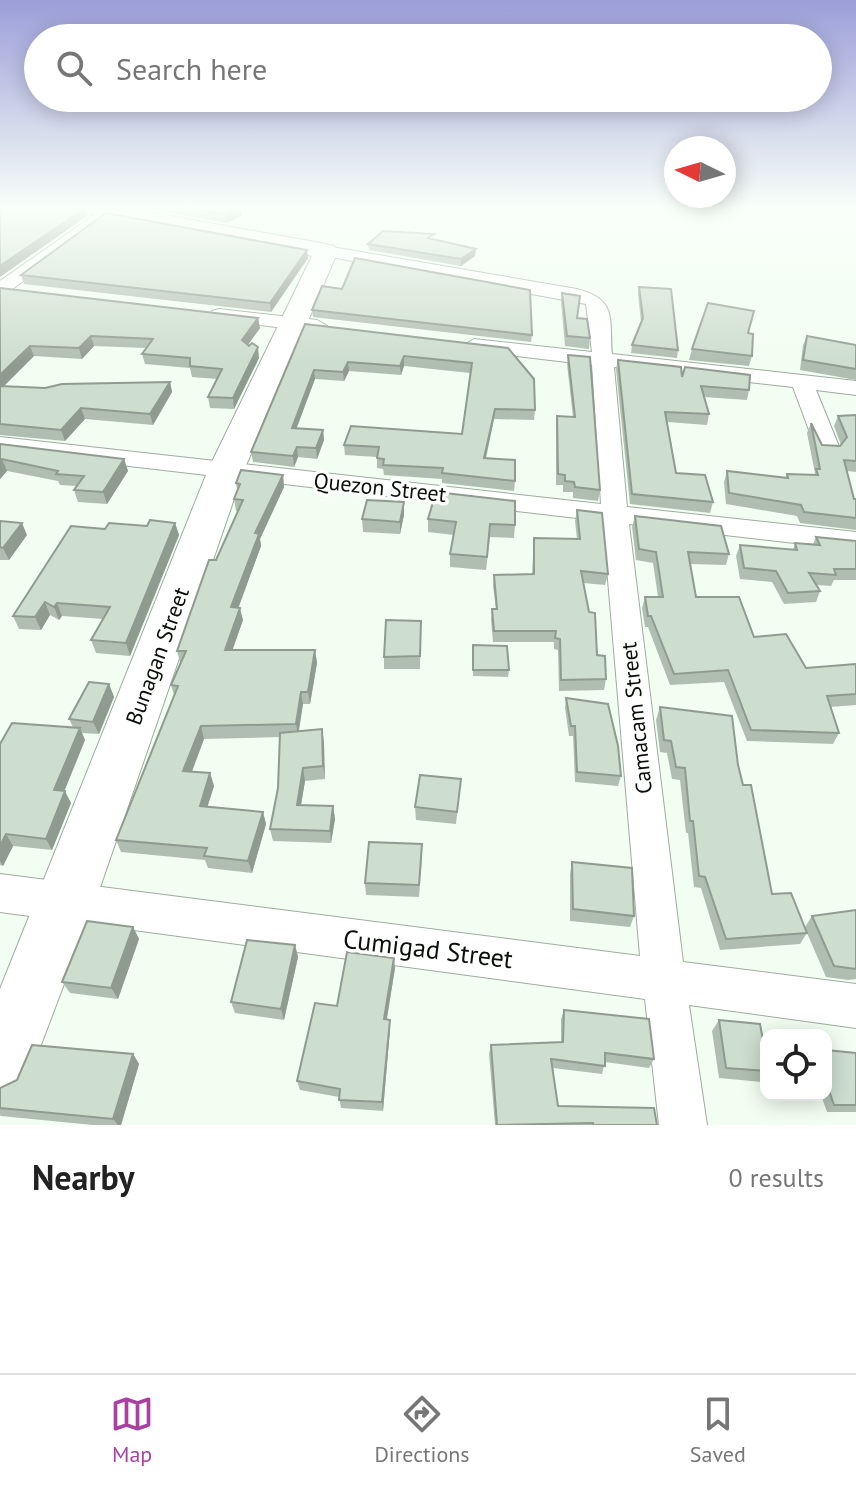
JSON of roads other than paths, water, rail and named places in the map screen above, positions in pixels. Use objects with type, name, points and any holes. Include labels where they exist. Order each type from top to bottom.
[{"type":"main road","name":"Bunagan Street","points":[[0,1066],[66,902],[226,470],[323,258]]},
{"type":"street","points":[[0,290],[43,258]]},
{"type":"street","name":"Camacam Street","points":[[369,258],[577,295],[593,300],[599,309],[615,513],[664,980],[683,1125]]},
{"type":"street","points":[[0,290],[31,294]]},
{"type":"street","points":[[202,313],[342,329]]},
{"type":"street","points":[[450,342],[856,388]]},
{"type":"street","points":[[803,384],[828,449]]},
{"type":"street","name":"Quezon Street","points":[[0,444],[856,541]]},
{"type":"street","name":"Cumigad Street","points":[[0,893],[856,1006]]}]
